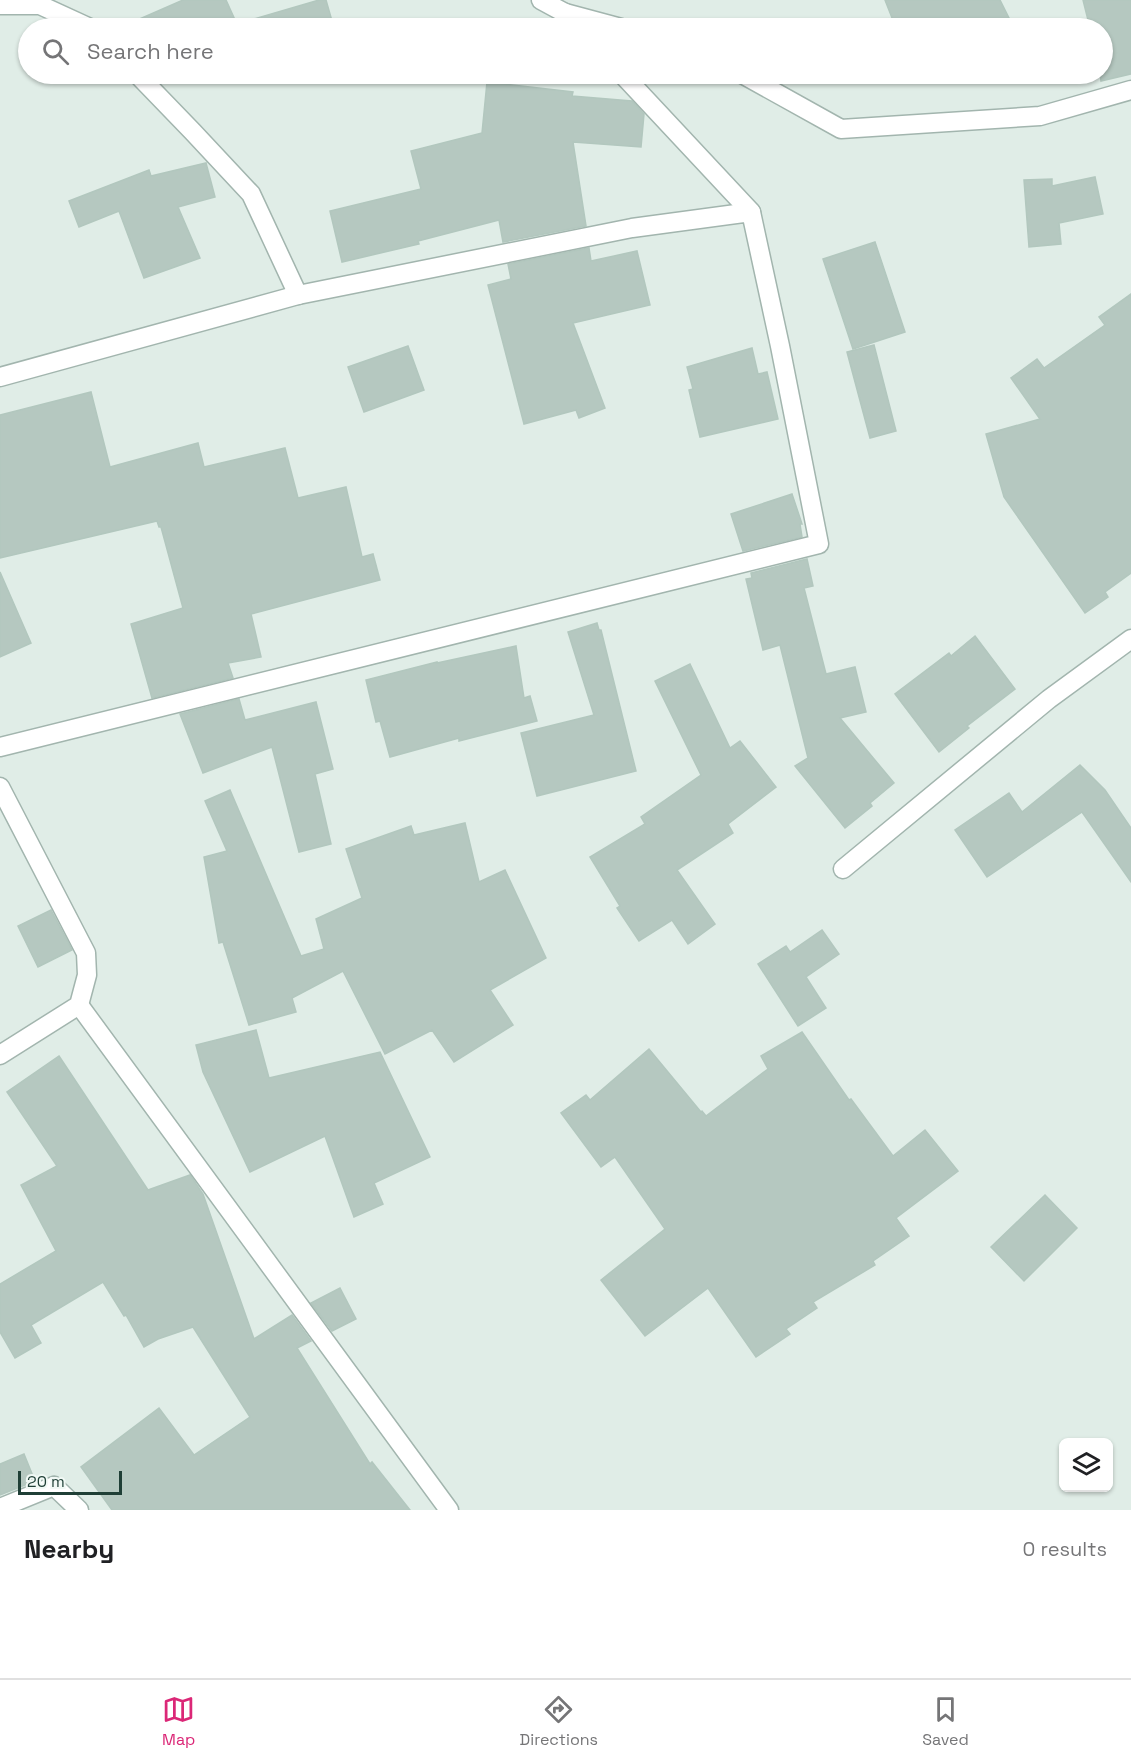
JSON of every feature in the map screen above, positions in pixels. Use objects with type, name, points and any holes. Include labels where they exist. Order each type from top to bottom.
[{"type":"street","points":[[541,0],[566,13],[584,18]]},
{"type":"street","points":[[0,5],[40,5],[68,18]]},
{"type":"street","points":[[566,13],[571,18]]},
{"type":"street","points":[[146,84],[251,194],[298,295]]},
{"type":"street","points":[[0,747],[819,544],[751,212],[631,84]]},
{"type":"street","points":[[760,84],[841,129],[1040,116],[1131,90]]},
{"type":"street","points":[[0,377],[298,295],[632,228],[751,212]]},
{"type":"street","points":[[843,869],[1049,699],[1131,639]]},
{"type":"street","points":[[0,787],[86,952],[87,975],[79,1005],[0,1054]]},
{"type":"street","points":[[79,1005],[449,1510]]},
{"type":"street","points":[[0,1508],[54,1486],[79,1510]]},
{"type":"building","points":[[183,0],[226,0],[234,18],[142,18]]},
{"type":"building","points":[[326,0],[331,18],[257,18]]},
{"type":"building","points":[[885,0],[1000,0],[1009,18],[892,18]]},
{"type":"building","points":[[1083,0],[1131,0],[1131,74],[1113,78],[1113,18],[1088,18]]},
{"type":"building","points":[[487,84],[573,92],[572,96],[632,101],[644,114],[641,147],[573,142],[586,226],[503,242],[499,220],[418,241],[419,244],[342,262],[330,211],[421,189],[411,151],[482,133]]},
{"type":"building","points":[[206,163],[215,197],[178,207],[200,258],[144,278],[119,211],[79,227],[69,201],[149,170],[151,176]]},
{"type":"building","points":[[1095,177],[1103,214],[1059,223],[1061,244],[1029,247],[1024,180],[1052,179],[1052,186]]},
{"type":"building","points":[[875,242],[905,332],[853,349],[823,259]]},
{"type":"building","points":[[589,248],[591,261],[637,251],[650,305],[573,323],[605,408],[579,418],[576,410],[524,424],[488,285],[511,279],[508,264]]},
{"type":"building","points":[[1131,294],[1131,573],[1105,592],[1108,597],[1085,613],[1004,497],[986,434],[1040,419],[1011,378],[1037,359],[1044,368],[1105,325],[1099,317]]},
{"type":"building","points":[[874,345],[896,431],[870,438],[847,352]]},
{"type":"building","points":[[408,346],[424,390],[364,412],[348,367]]},
{"type":"building","points":[[752,348],[758,374],[767,372],[778,419],[700,437],[689,390],[693,389],[687,367]]},
{"type":"building","points":[[91,392],[110,467],[198,443],[204,467],[285,448],[298,498],[346,487],[362,557],[373,554],[380,580],[251,614],[261,657],[228,663],[233,678],[152,698],[131,624],[183,608],[161,527],[157,521],[0,558],[0,415]]},
{"type":"building","points":[[792,494],[802,524],[800,524],[802,537],[743,551],[731,514]]},
{"type":"building","points":[[807,559],[813,586],[804,588],[826,674],[855,667],[866,712],[840,718],[894,783],[870,803],[872,806],[845,828],[795,766],[808,758],[780,645],[763,650],[746,579],[752,578],[751,573]]},
{"type":"building","points":[[0,572],[31,643],[0,657]]},
{"type":"building","points":[[597,623],[601,630],[636,771],[537,796],[521,733],[594,715],[568,632]]},
{"type":"building","points":[[975,636],[1015,689],[967,726],[969,728],[939,752],[895,694],[949,653],[951,656]]},
{"type":"building","points":[[516,646],[524,698],[530,696],[537,721],[459,741],[459,738],[390,757],[380,721],[376,722],[366,680],[437,662]]},
{"type":"building","points":[[690,664],[730,748],[740,741],[776,787],[728,824],[733,833],[677,870],[715,924],[688,944],[672,920],[639,941],[617,908],[620,906],[590,857],[645,824],[641,817],[701,775],[655,681]]},
{"type":"building","points":[[239,699],[245,720],[316,702],[333,769],[315,774],[331,844],[299,852],[272,747],[203,773],[180,714]]},
{"type":"building","points":[[1080,765],[1105,790],[1131,828],[1131,882],[1082,812],[987,877],[955,830],[1009,793],[1022,812]]},
{"type":"building","points":[[230,790],[301,956],[324,949],[316,919],[362,898],[346,849],[411,826],[414,835],[465,823],[479,882],[505,870],[546,958],[490,990],[513,1025],[454,1062],[432,1030],[385,1054],[343,971],[292,998],[296,1012],[249,1025],[223,942],[219,943],[204,857],[227,851],[205,801]]},
{"type":"building","points":[[51,910],[72,950],[38,967],[18,926]]},
{"type":"building","points":[[822,930],[839,954],[806,977],[826,1008],[798,1026],[758,964],[786,946],[790,952]]},
{"type":"building","points":[[256,1030],[269,1078],[380,1052],[430,1157],[374,1183],[383,1204],[354,1217],[325,1136],[250,1172],[203,1072],[196,1045]]},
{"type":"building","points":[[802,1032],[849,1100],[851,1099],[893,1156],[925,1130],[958,1171],[896,1218],[909,1236],[873,1261],[875,1265],[813,1302],[817,1308],[786,1329],[790,1334],[756,1357],[708,1288],[645,1336],[601,1280],[665,1229],[615,1157],[601,1167],[561,1113],[586,1095],[590,1100],[649,1049],[706,1116],[768,1069],[761,1056]]},
{"type":"building","points":[[59,1056],[148,1190],[190,1175],[203,1194],[254,1339],[292,1315],[311,1341],[297,1348],[370,1464],[372,1462],[410,1510],[112,1510],[81,1467],[159,1408],[194,1455],[250,1417],[193,1327],[158,1339],[144,1347],[126,1315],[124,1316],[103,1282],[31,1325],[41,1343],[15,1358],[0,1332],[0,1284],[56,1251],[21,1185],[57,1166],[7,1092]]},
{"type":"building","points":[[1045,1195],[1077,1228],[1024,1281],[991,1247]]},
{"type":"building","points":[[340,1288],[356,1319],[332,1331],[311,1303]]},
{"type":"building","points":[[24,1454],[35,1481],[0,1495],[0,1464]]}]
